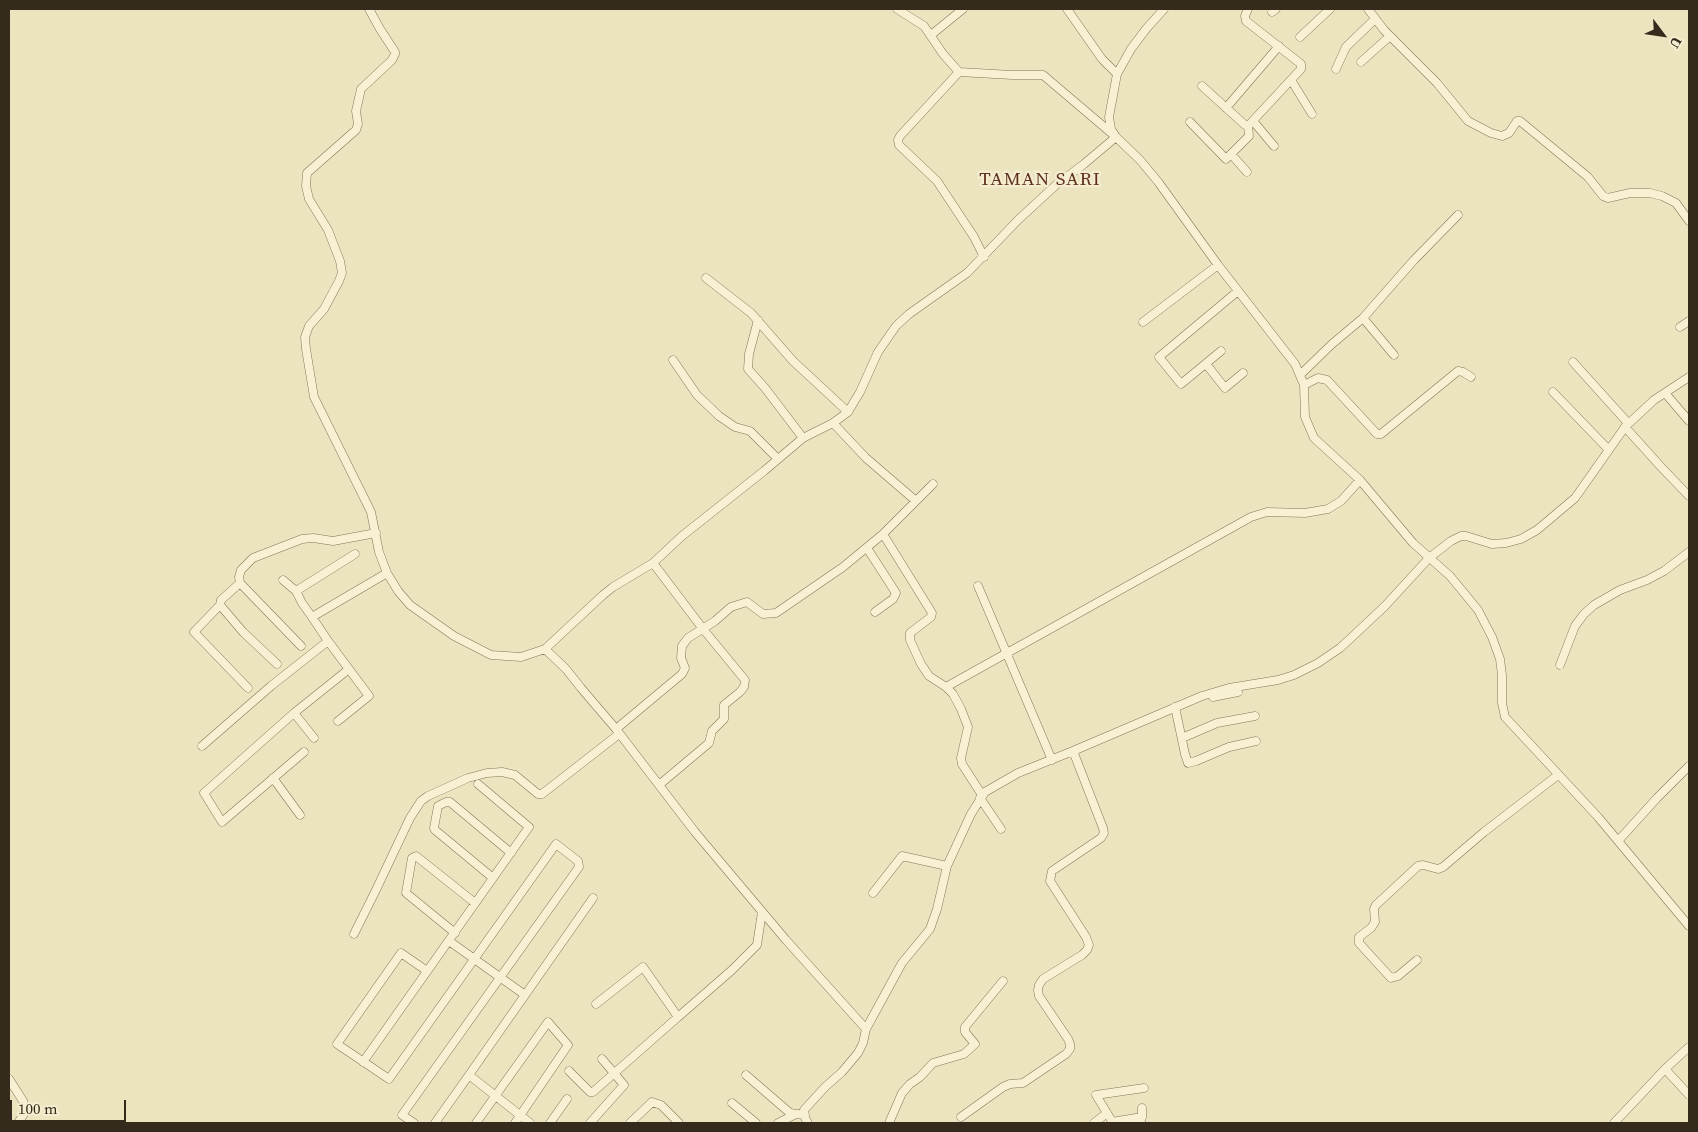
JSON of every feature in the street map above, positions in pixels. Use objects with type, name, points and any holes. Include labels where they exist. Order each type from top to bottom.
[{"type":"street","points":[[369,9],[395,54],[392,60],[361,89],[356,110],[358,124],[356,130],[308,173],[306,186],[309,199],[328,230],[340,261],[342,273],[342,277],[324,309],[309,326],[305,337],[314,398],[371,512],[379,552],[387,573],[410,605],[454,636],[492,655],[521,657],[545,650],[613,586],[653,563],[682,536],[803,438],[848,412],[860,392],[878,352],[896,326],[909,314],[967,273],[1019,219],[1056,185],[1116,137]]},
{"type":"street","points":[[897,9],[911,12],[931,34],[943,54],[959,72],[1043,75],[1140,160],[1292,360],[1304,385],[1303,408],[1305,417],[1311,432],[1318,442],[1360,480],[1413,544],[1450,576],[1478,610],[1492,637],[1501,666],[1502,703],[1505,717],[1618,841],[1689,926]]},
{"type":"street","points":[[931,34],[962,9]]},
{"type":"street","points":[[1067,9],[1102,59],[1117,74]]},
{"type":"street","points":[[1116,137],[1109,123],[1117,74],[1131,49],[1164,9]]},
{"type":"street","points":[[1202,86],[1245,125],[1251,123],[1301,69],[1301,64],[1246,21],[1245,17],[1248,9]]},
{"type":"street","points":[[1300,37],[1330,9]]},
{"type":"street","points":[[1368,9],[1390,36],[1437,83],[1468,121],[1491,133],[1502,136],[1509,132],[1517,121],[1520,121],[1588,177],[1604,196],[1608,198],[1630,193],[1650,192],[1676,203],[1689,221]]},
{"type":"street","points":[[1336,69],[1346,47],[1375,19]]},
{"type":"street","points":[[1361,62],[1390,36]]},
{"type":"street","points":[[1226,108],[1279,46]]},
{"type":"street","points":[[959,72],[898,140],[899,144],[937,181],[984,256]]},
{"type":"street","points":[[1291,80],[1312,114]]},
{"type":"street","points":[[1190,122],[1226,160],[1249,136],[1251,123]]},
{"type":"street","points":[[1251,123],[1274,146]]},
{"type":"street","points":[[1231,154],[1247,172]]},
{"type":"street","points":[[1300,375],[1332,344],[1363,318],[1458,214]]},
{"type":"street","points":[[1143,322],[1218,265]]},
{"type":"street","points":[[706,278],[742,305],[758,320],[793,361],[848,412]]},
{"type":"street","points":[[1221,351],[1181,384],[1159,357],[1238,291]]},
{"type":"street","points":[[1363,318],[1394,355]]},
{"type":"street","points":[[758,320],[748,354],[748,369],[803,438]]},
{"type":"street","points":[[1680,327],[1689,321]]},
{"type":"street","points":[[673,360],[697,395],[719,416],[732,426],[750,431],[778,459]]},
{"type":"street","points":[[1573,362],[1662,468],[1689,496]]},
{"type":"street","points":[[1206,364],[1225,388],[1243,373]]},
{"type":"street","points":[[1304,385],[1318,378],[1327,380],[1350,407],[1380,434],[1383,434],[1458,371],[1471,377]]},
{"type":"street","points":[[806,1119],[804,1110],[808,1104],[842,1072],[858,1053],[866,1029],[902,963],[930,929],[937,909],[947,866],[981,797],[992,786],[1018,773],[1216,691],[1278,680],[1294,675],[1318,663],[1352,637],[1385,606],[1429,558],[1451,541],[1461,536],[1471,537],[1492,544],[1506,543],[1521,539],[1537,530],[1575,498],[1626,425],[1654,400],[1689,377]]},
{"type":"street","points":[[1553,392],[1608,449]]},
{"type":"street","points":[[1664,393],[1689,421]]},
{"type":"street","points":[[832,422],[866,458],[916,501]]},
{"type":"street","points":[[946,688],[1251,517],[1267,512],[1305,513],[1328,509],[1341,501],[1360,480]]},
{"type":"street","points":[[354,934],[376,892],[410,818],[421,801],[468,778],[502,772],[515,775],[538,794],[542,794],[682,674],[685,668],[681,658],[682,646],[688,638],[731,607],[747,602],[763,614],[776,613],[867,548],[933,484]]},
{"type":"street","points":[[301,646],[240,583],[239,573],[248,561],[294,542],[308,538],[336,541],[376,533]]},
{"type":"street","points":[[883,534],[932,614],[909,636],[929,676],[953,694],[967,722],[967,733],[961,758],[962,764],[1001,829]]},
{"type":"street","points":[[867,548],[896,593],[893,599],[875,612]]},
{"type":"street","points":[[1560,665],[1574,626],[1594,605],[1620,590],[1664,572],[1689,552]]},
{"type":"street","points":[[296,590],[355,554]]},
{"type":"street","points":[[653,563],[745,680],[745,684],[740,692],[724,705],[724,719],[712,731],[709,743],[658,785]]},
{"type":"street","points":[[312,616],[387,573]]},
{"type":"street","points":[[283,580],[296,590],[328,641],[369,696],[338,721]]},
{"type":"street","points":[[240,583],[221,600],[220,605],[194,632],[248,688]]},
{"type":"street","points":[[978,586],[1052,760]]},
{"type":"street","points":[[220,605],[243,632],[277,664]]},
{"type":"street","points":[[202,746],[271,686],[328,641]]},
{"type":"street","points":[[545,650],[566,669],[762,912],[866,1029]]},
{"type":"street","points":[[304,752],[222,822],[204,792],[294,713],[349,669]]},
{"type":"street","points":[[1176,708],[1208,698],[1238,692]]},
{"type":"street","points":[[1176,708],[1187,762],[1190,763],[1229,747],[1256,741]]},
{"type":"street","points":[[294,713],[314,738]]},
{"type":"street","points":[[1182,738],[1217,723],[1255,716]]},
{"type":"street","points":[[961,1117],[1003,1087],[1010,1084],[1023,1083],[1066,1054],[1070,1049],[1068,1039],[1039,996],[1038,990],[1039,985],[1044,979],[1082,955],[1089,945],[1086,937],[1050,881],[1052,870],[1101,838],[1104,833],[1073,751]]},
{"type":"street","points":[[1618,841],[1689,766]]},
{"type":"street","points":[[1417,960],[1394,979],[1359,943],[1359,937],[1371,928],[1375,922],[1374,909],[1376,905],[1418,866],[1423,865],[1438,869],[1443,867],[1484,832],[1558,775]]},
{"type":"street","points":[[273,778],[300,815]]},
{"type":"street","points":[[363,1062],[529,827],[478,784]]},
{"type":"street","points":[[493,878],[434,828],[438,806],[450,802],[511,853]]},
{"type":"street","points":[[414,1123],[402,1115],[579,867],[578,861],[556,844],[389,1079],[337,1044],[401,953],[427,971]]},
{"type":"street","points":[[455,933],[406,893],[412,858],[416,856],[476,903]]},
{"type":"street","points":[[873,892],[901,856],[947,866]]},
{"type":"street","points":[[436,1123],[593,898]]},
{"type":"street","points":[[569,1071],[592,1093],[732,970],[757,944],[762,912]]},
{"type":"street","points":[[449,941],[525,995]]},
{"type":"street","points":[[596,1004],[643,967],[678,1017]]},
{"type":"street","points":[[889,1123],[902,1093],[910,1084],[920,1078],[933,1063],[964,1054],[975,1044],[965,1032],[965,1027],[1003,981]]},
{"type":"street","points":[[476,1123],[548,1022],[568,1045],[515,1123]]},
{"type":"street","points":[[1614,1123],[1689,1047]]},
{"type":"street","points":[[590,1123],[624,1086],[624,1083],[602,1059]]},
{"type":"street","points":[[1665,1070],[1689,1095]]},
{"type":"street","points":[[469,1076],[530,1123]]},
{"type":"street","points":[[746,1076],[794,1115],[806,1119]]},
{"type":"street","points":[[9,1079],[23,1101],[25,1112],[18,1123]]},
{"type":"street","points":[[1142,1108],[1141,1120],[1113,1122],[1096,1095],[1144,1088]]},
{"type":"street","points":[[550,1123],[567,1099]]},
{"type":"street","points":[[630,1123],[652,1102],[661,1105],[679,1123]]},
{"type":"street","points":[[732,1103],[756,1123]]},
{"type":"street","points":[[1094,1123],[1107,1113]]},
{"type":"street","points":[[778,1123],[794,1115]]},
{"type":"district","name":"TAMAN SARI","points":[[1040,180]]}]
